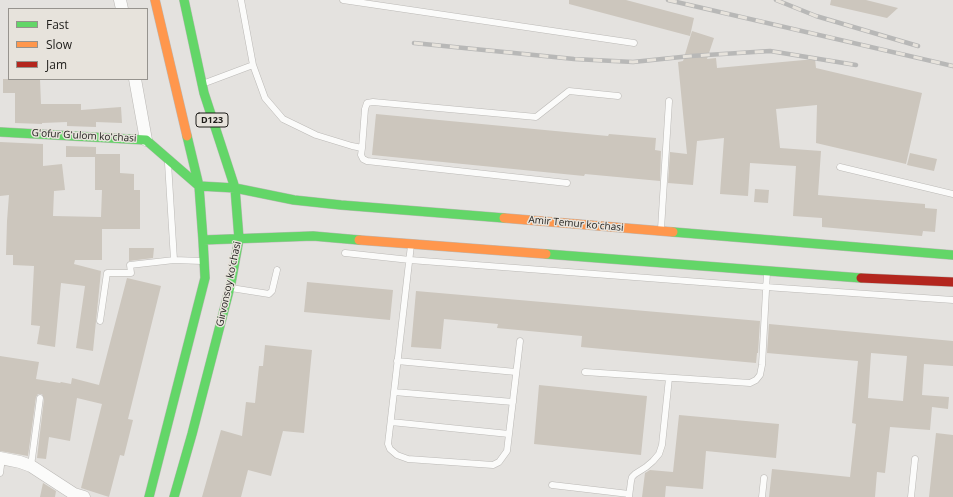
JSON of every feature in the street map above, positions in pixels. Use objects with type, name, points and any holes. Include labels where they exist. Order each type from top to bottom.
[{"type":"main road","name":"D123","points":[[155,0],[199,186],[203,240]]},
{"type":"main road","name":"Girvonsoy koʻchasi","points":[[174,497],[230,288],[239,239],[235,188],[204,93],[184,0]]},
{"type":"main road","name":"Gʻofur Gʻulom koʻchasi","points":[[0,132],[146,140],[199,186]]},
{"type":"main road","name":"Amir Temur koʻchasi","points":[[199,186],[235,188],[302,201],[660,230],[875,252],[953,255]]},
{"type":"main road","points":[[149,497],[205,278],[203,240],[313,236],[767,270],[874,275],[953,282]]},
{"type":"street","points":[[135,80],[146,140]]},
{"type":"street","points":[[1,458],[31,466],[74,494],[84,497]]},
{"type":"lane","points":[[241,0],[253,65],[265,98],[283,119],[316,135],[362,148]]},
{"type":"lane","points":[[343,0],[634,43]]},
{"type":"lane","points":[[202,84],[253,65]]},
{"type":"lane","points":[[567,183],[367,161],[363,159],[361,155],[365,109],[367,103],[373,102],[536,117],[569,91],[618,96]]},
{"type":"lane","points":[[660,230],[669,101]]},
{"type":"lane","points":[[168,159],[174,260]]},
{"type":"lane","points":[[840,167],[953,194]]},
{"type":"lane","points":[[412,243],[390,422],[388,444],[390,449],[397,455],[408,459],[493,465],[499,462],[507,451],[520,341]]},
{"type":"lane","points":[[345,253],[410,260],[953,300]]},
{"type":"lane","points":[[100,321],[107,273],[130,273],[130,265],[174,260],[204,261]]},
{"type":"lane","points":[[230,288],[269,294],[272,290],[277,270]]},
{"type":"lane","points":[[585,372],[750,383],[756,380],[760,375],[762,365],[767,270]]},
{"type":"lane","points":[[397,361],[516,372]]},
{"type":"lane","points":[[552,485],[629,495],[632,477],[646,467],[659,454],[662,445],[669,378]]},
{"type":"lane","points":[[394,392],[513,402]]},
{"type":"lane","points":[[31,466],[40,398]]},
{"type":"lane","points":[[390,422],[509,434]]},
{"type":"lane","points":[[0,473],[1,458]]},
{"type":"lane","points":[[910,497],[915,459]]},
{"type":"lane","points":[[762,497],[764,478]]},
{"type":"building","points":[[569,0],[626,0],[694,18],[690,36],[569,4]]},
{"type":"building","points":[[831,0],[866,0],[898,8],[887,18],[830,5]]},
{"type":"building","points":[[692,31],[714,38],[707,59],[716,58],[717,68],[815,59],[816,68],[922,93],[906,164],[816,143],[817,105],[776,109],[780,148],[821,151],[818,195],[925,204],[925,208],[937,209],[935,232],[923,231],[922,236],[822,227],[822,218],[793,216],[796,166],[750,163],[748,196],[720,194],[724,138],[697,141],[693,185],[668,183],[670,152],[687,154],[678,62],[683,61]]},
{"type":"building","points":[[3,79],[40,80],[41,104],[81,104],[81,110],[121,107],[122,123],[96,122],[96,127],[67,126],[67,122],[42,124],[15,123],[15,93],[3,93]]},
{"type":"building","points":[[376,114],[608,136],[609,134],[656,138],[655,150],[661,151],[660,181],[585,174],[584,176],[372,155]]},
{"type":"building","points":[[0,142],[43,144],[43,166],[62,164],[65,190],[54,191],[53,216],[101,217],[102,190],[95,190],[95,157],[66,157],[66,146],[96,147],[96,154],[120,154],[120,173],[134,174],[134,190],[140,190],[140,229],[102,229],[102,260],[75,260],[74,264],[101,271],[93,351],[76,348],[85,286],[61,283],[55,347],[37,344],[40,326],[31,325],[34,266],[13,265],[13,255],[6,255],[9,195],[0,196]]},
{"type":"building","points":[[910,153],[937,159],[934,171],[907,165]]},
{"type":"building","points":[[755,189],[769,190],[768,203],[754,202]]},
{"type":"building","points":[[129,248],[154,248],[153,258],[129,261]]},
{"type":"building","points":[[127,278],[161,286],[128,419],[133,420],[124,456],[120,455],[109,497],[81,488],[102,404],[77,398],[70,441],[49,437],[46,459],[37,458],[44,399],[42,394],[38,394],[36,397],[28,456],[0,451],[0,356],[39,362],[36,379],[71,384],[72,378],[99,385]]},
{"type":"building","points":[[307,282],[393,290],[390,320],[304,312]]},
{"type":"building","points":[[416,291],[760,321],[758,353],[756,363],[581,347],[582,336],[497,328],[498,324],[444,319],[441,349],[411,347]]},
{"type":"building","points":[[769,324],[953,341],[953,366],[924,364],[922,395],[949,397],[948,409],[932,407],[930,430],[890,427],[885,473],[877,472],[875,497],[769,497],[772,469],[850,477],[856,424],[852,423],[858,361],[767,353]],"holes":[[[871,353],[907,356],[903,401],[868,398]]]},
{"type":"building","points":[[265,345],[312,350],[304,433],[283,431],[271,476],[248,470],[241,497],[202,497],[221,430],[242,436],[246,402],[255,403],[259,366],[263,366]]},
{"type":"building","points":[[539,385],[647,396],[641,455],[534,444]]},
{"type":"building","points":[[679,415],[779,424],[776,458],[706,451],[703,489],[666,486],[665,497],[642,497],[645,473],[650,470],[673,472]]},
{"type":"building","points":[[936,433],[953,435],[953,497],[929,497]]},
{"type":"building","points":[[43,483],[56,491],[55,497],[40,497]]},
{"type":"railway","points":[[668,0],[953,66]]},
{"type":"railway","points":[[776,0],[816,16],[918,46]]},
{"type":"railway","points":[[414,43],[574,59],[633,62],[691,56],[770,51],[856,65]]},
{"type":"traffic: fast","points":[[184,0],[204,93],[235,188],[239,239]]},
{"type":"traffic: fast","points":[[0,132],[146,140],[199,186]]},
{"type":"traffic: fast","points":[[187,136],[199,186],[203,240],[313,236],[359,240]]},
{"type":"traffic: fast","points":[[199,186],[235,188],[294,200],[341,205],[504,218]]},
{"type":"traffic: fast","points":[[673,232],[953,255]]},
{"type":"traffic: fast","points":[[174,497],[231,283],[239,239]]},
{"type":"traffic: fast","points":[[149,497],[205,278],[203,240]]},
{"type":"traffic: fast","points":[[546,254],[861,278]]},
{"type":"traffic: slow","points":[[155,0],[187,136]]},
{"type":"traffic: slow","points":[[504,218],[673,232]]},
{"type":"traffic: slow","points":[[359,240],[546,254]]},
{"type":"traffic: jam","points":[[861,278],[953,282]]}]
